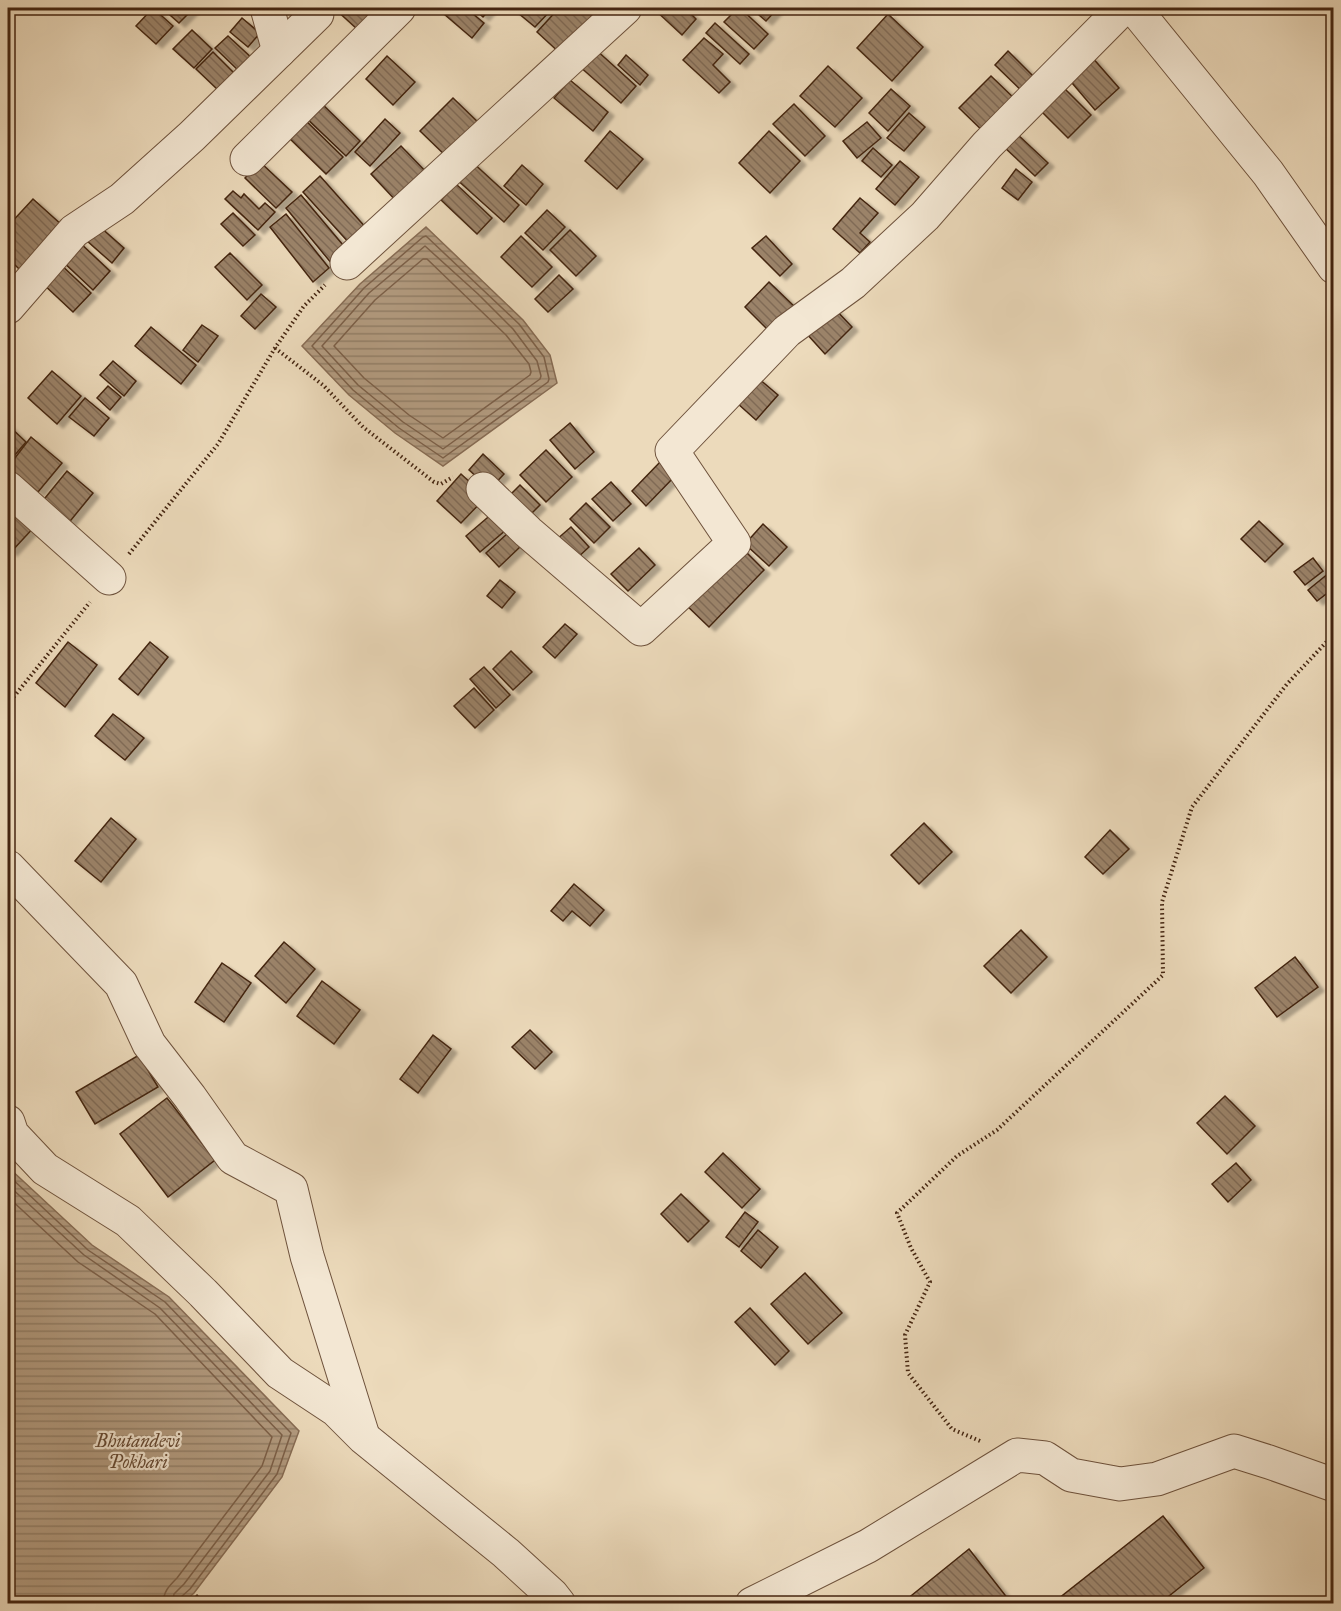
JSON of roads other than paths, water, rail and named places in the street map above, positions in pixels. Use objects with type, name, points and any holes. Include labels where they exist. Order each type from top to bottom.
[{"type":"street","points":[[267,8],[279,51]]},
{"type":"street","points":[[247,159],[399,8]]},
{"type":"street","points":[[347,264],[625,8]]},
{"type":"street","points":[[483,489],[528,532],[641,629],[734,543],[672,451],[787,331],[854,283],[925,216],[987,145],[1123,8]]},
{"type":"street","points":[[1134,8],[1268,172],[1334,267]]},
{"type":"street","points":[[8,307],[74,231],[122,199],[192,136],[317,14]]},
{"type":"street","points":[[8,488],[109,578]]},
{"type":"street","points":[[8,867],[121,984],[149,1044],[233,1158],[291,1189],[307,1256],[364,1438]]},
{"type":"street","points":[[8,1122],[12,1134],[45,1169],[128,1221],[203,1293],[280,1373],[336,1410],[364,1438],[506,1553],[552,1594],[559,1604]]},
{"type":"street","points":[[752,1604],[868,1546],[1017,1455],[1045,1458],[1071,1475],[1120,1484],[1157,1479],[1234,1451],[1334,1485]]},
{"type":"water","points":[[426,227],[523,320],[550,355],[557,383],[443,466],[395,433],[349,395],[302,346],[360,284]]},
{"type":"water","name":"Bhutandevi Pokhari","points":[[8,1167],[92,1245],[169,1297],[299,1431],[282,1477],[194,1593],[183,1603],[8,1603]]}]
